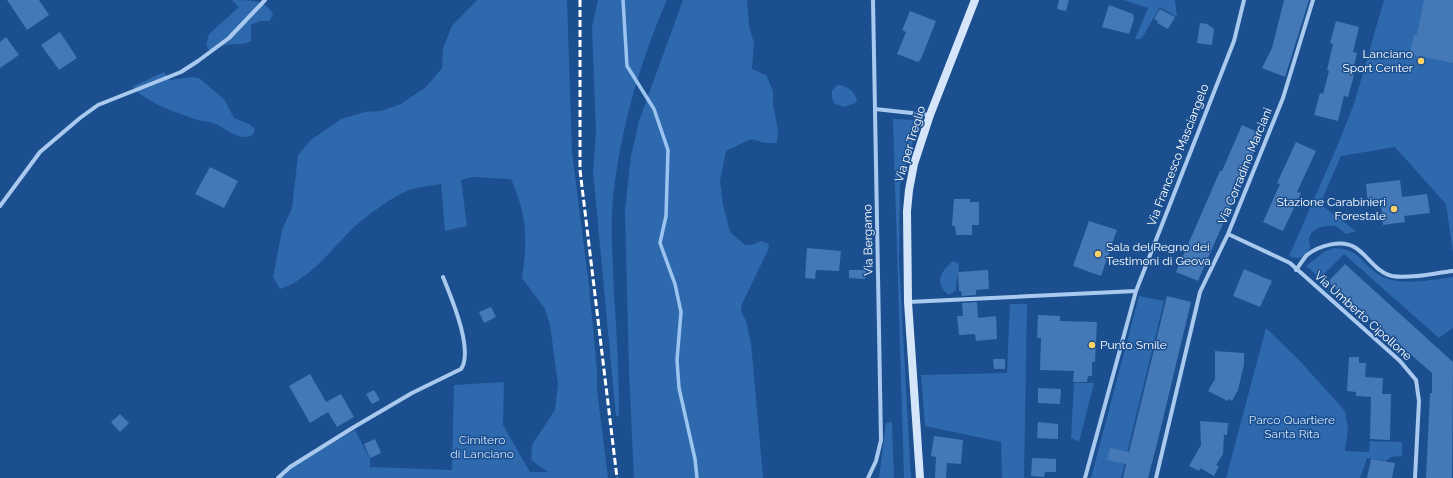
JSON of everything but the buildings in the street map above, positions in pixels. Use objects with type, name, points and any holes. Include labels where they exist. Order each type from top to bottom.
[{"type":"main road","name":"Via per Treglio","points":[[920,478],[908,302],[907,211],[909,190],[914,164],[930,115],[975,0]]},
{"type":"street","points":[[0,206],[40,152],[80,118],[98,105],[181,72],[192,65],[229,38],[265,0]]},
{"type":"street","name":"Via Bergamo","points":[[868,478],[879,453],[881,440],[873,0]]},
{"type":"street","name":"Via Francesco Masciangelo","points":[[1085,478],[1136,291],[1234,41],[1244,0]]},
{"type":"street","name":"Via Corradino Marciani","points":[[1156,478],[1200,292],[1228,234],[1283,98],[1314,0]]},
{"type":"street","points":[[875,109],[930,115]]},
{"type":"street","name":"Via Umberto Cipollone","points":[[1228,234],[1290,263],[1296,270],[1400,361],[1416,380],[1419,401],[1415,478]]},
{"type":"street","points":[[1296,270],[1307,255],[1331,244],[1343,243],[1355,248],[1383,272],[1391,276],[1405,277],[1453,271]]},
{"type":"street","points":[[278,478],[290,466],[354,427],[412,393],[460,369],[464,364],[465,356],[459,320],[443,277]]},
{"type":"street","points":[[908,302],[1136,291]]},
{"type":"green space","points":[[232,0],[250,1],[262,4],[270,10],[273,15],[269,21],[260,21],[251,25],[251,41],[225,45],[209,50],[206,45],[209,34],[239,7]]},
{"type":"green space","name":"Cimitero di Lanciano","points":[[477,0],[567,0],[572,152],[589,286],[597,370],[597,390],[608,478],[279,478],[289,469],[355,430],[370,459],[370,467],[452,470],[454,385],[504,382],[503,425],[530,472],[548,472],[531,460],[532,445],[555,410],[558,384],[550,325],[545,309],[522,278],[525,251],[525,227],[520,204],[511,179],[472,177],[461,180],[467,226],[445,231],[441,184],[409,190],[392,199],[363,219],[319,263],[301,278],[280,289],[273,277],[282,230],[292,208],[298,155],[311,140],[341,119],[365,112],[381,111],[401,104],[426,87],[442,68],[443,48],[452,26]]},
{"type":"green space","points":[[598,0],[667,0],[648,47],[632,97],[616,173],[613,198],[612,246],[618,355],[619,415],[616,417],[593,171],[596,133],[592,27]]},
{"type":"green space","points":[[683,0],[747,0],[749,26],[754,43],[752,69],[766,75],[773,91],[773,105],[778,130],[777,143],[765,143],[751,139],[726,151],[720,181],[723,205],[730,232],[745,245],[752,245],[761,241],[769,244],[768,250],[742,304],[741,311],[746,321],[751,343],[763,478],[634,478],[629,372],[625,210],[631,156],[639,121]]},
{"type":"green space","points":[[1123,0],[1175,0],[1177,17],[1160,7],[1143,36],[1140,39],[1135,39],[1148,8]]},
{"type":"green space","points":[[1384,0],[1453,0],[1453,253],[1446,204],[1395,147],[1341,156],[1320,204],[1356,231],[1346,234],[1336,226],[1316,229],[1310,235],[1310,248],[1307,254],[1298,258],[1289,256],[1354,104]]},
{"type":"green space","points":[[164,72],[170,80],[192,77],[199,78],[224,99],[234,118],[249,124],[255,129],[253,135],[247,137],[237,136],[211,122],[200,121],[171,111],[154,103],[132,87]]},
{"type":"green space","points":[[837,85],[847,87],[852,91],[857,100],[855,103],[845,107],[835,104],[832,99],[832,91]]},
{"type":"green space","points":[[893,119],[917,120],[916,131],[900,186],[899,261],[911,478],[904,478]]},
{"type":"green space","points":[[1334,248],[1350,251],[1376,273],[1391,280],[1417,282],[1453,277],[1453,328],[1439,338],[1344,254],[1320,278],[1306,266],[1324,252]]},
{"type":"green space","points":[[953,261],[959,264],[959,270],[956,290],[949,295],[941,286],[940,277]]},
{"type":"green space","points":[[1139,296],[1164,301],[1121,478],[1091,478]]},
{"type":"green space","points":[[1010,304],[1027,304],[1024,478],[1002,478],[1001,442],[925,426],[921,375],[1007,373]]},
{"type":"green space","name":"Parco Quartiere Santa Rita","points":[[1266,328],[1299,360],[1345,411],[1348,429],[1345,451],[1369,452],[1370,441],[1402,442],[1402,456],[1391,457],[1386,461],[1367,458],[1360,478],[1226,478]]},
{"type":"green space","points":[[1074,383],[1094,383],[1079,442],[1071,438]]},
{"type":"green space","points":[[892,422],[894,478],[879,478],[886,423]]},
{"type":"waterway","points":[[623,0],[627,66],[654,109],[668,150],[666,216],[660,243],[675,284],[681,312],[677,360],[679,388],[695,459],[697,478]]},
{"type":"railway","points":[[580,0],[580,170],[617,478]]},
{"type":"place","name":"Lanciano Sport Center","points":[[1421,61]]},
{"type":"place","name":"Stazione Carabinieri Forestale","points":[[1394,209]]},
{"type":"place","name":"Sala del Regno dei Testimoni di Geova","points":[[1098,254]]},
{"type":"place","name":"Punto Smile","points":[[1092,345]]}]
